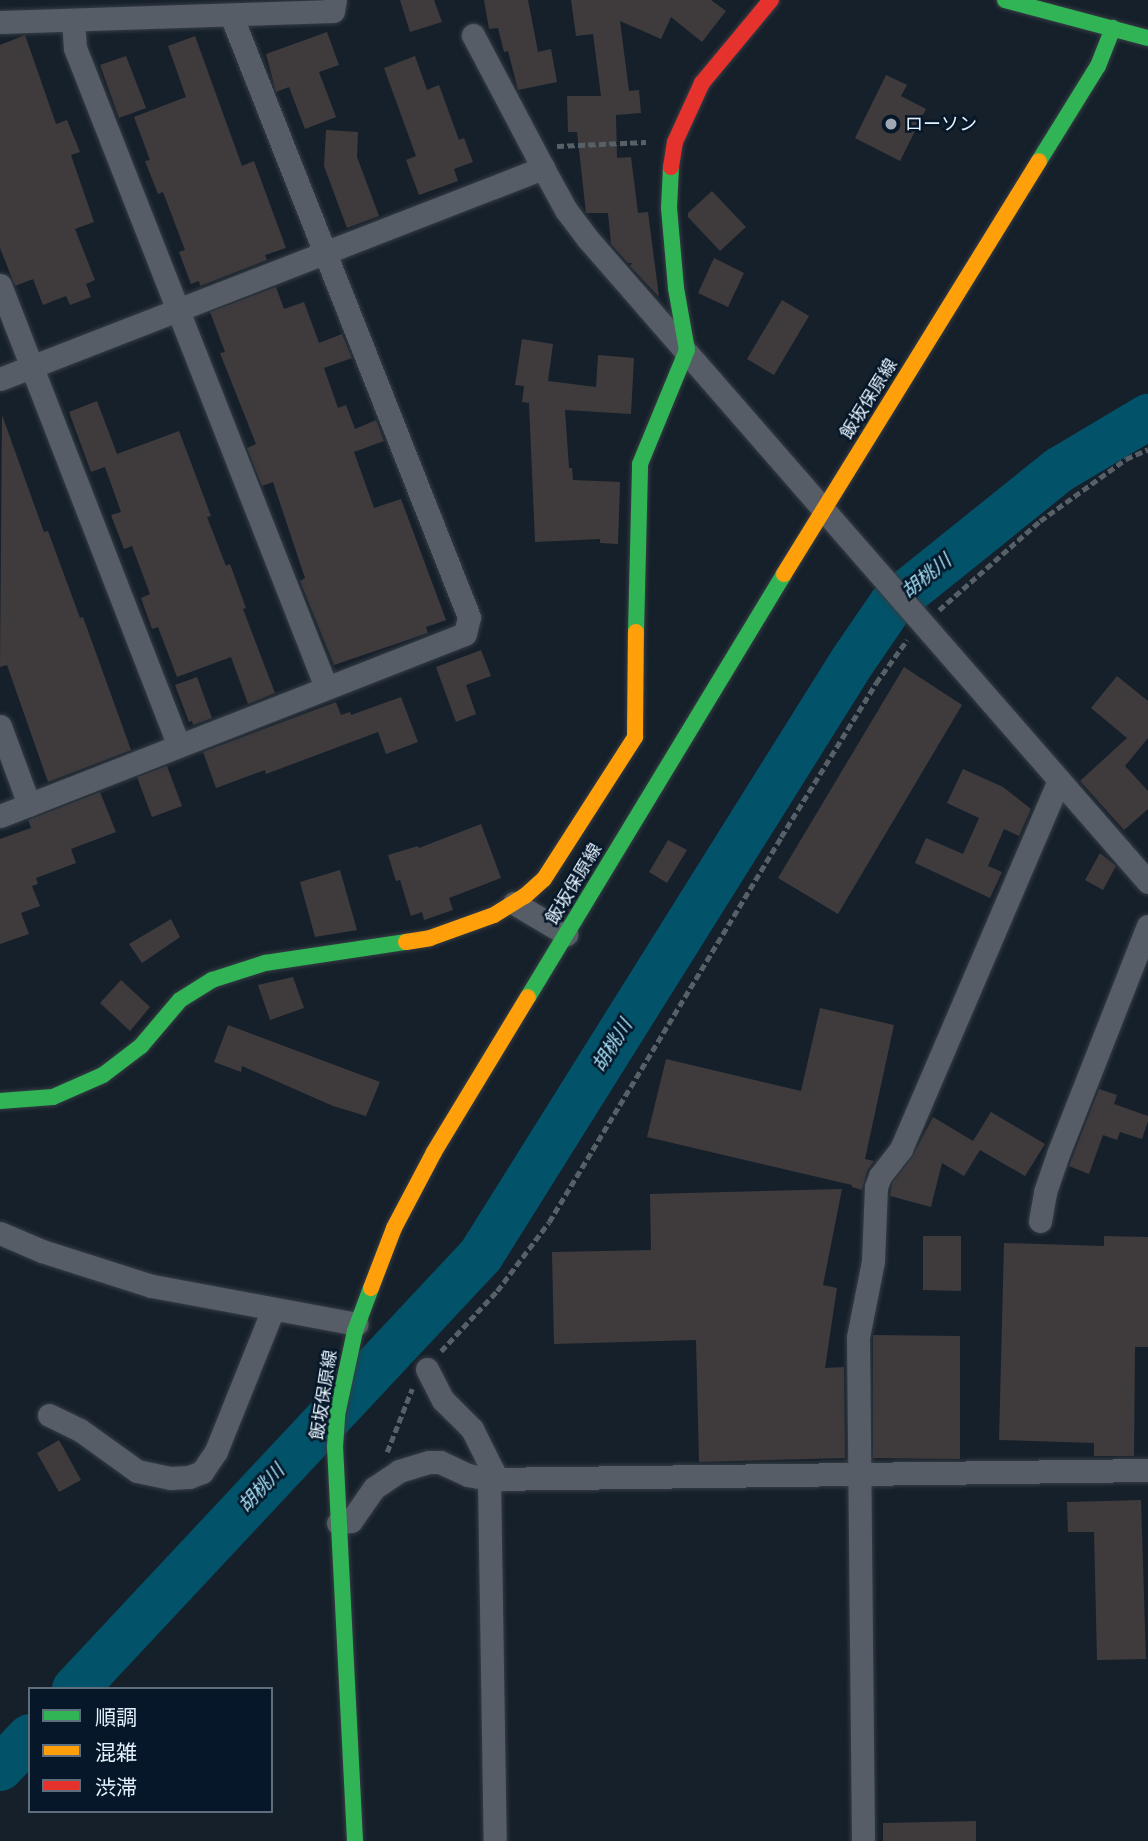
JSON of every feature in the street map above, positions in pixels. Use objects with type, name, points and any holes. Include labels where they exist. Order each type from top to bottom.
[{"type":"main road","points":[[0,1101],[52,1097],[103,1075],[141,1046],[180,1000],[212,979],[265,963],[430,938],[494,915],[514,904],[544,879],[635,737],[637,510],[640,464],[645,446],[687,350],[676,288],[668,208],[668,175],[675,142],[702,83],[771,0]]},
{"type":"main road","points":[[1005,0],[1148,38]]},
{"type":"main road","name":"飯坂保原線","points":[[355,1841],[338,1524],[335,1447],[337,1415],[356,1327],[394,1228],[422,1174],[823,509],[1098,66],[1113,29]]},
{"type":"street","points":[[0,22],[333,11],[335,0]]},
{"type":"street","points":[[0,816],[178,744],[465,634],[469,617],[231,15]]},
{"type":"street","points":[[73,20],[75,48],[326,687]]},
{"type":"street","points":[[473,35],[566,210],[587,238],[1148,882]]},
{"type":"street","points":[[0,379],[543,168]]},
{"type":"street","points":[[0,285],[178,744]]},
{"type":"street","points":[[0,726],[29,804]]},
{"type":"street","points":[[863,1841],[859,1337],[873,1261],[876,1187],[880,1176],[901,1149],[1059,780]]},
{"type":"street","points":[[514,904],[566,934]]},
{"type":"street","points":[[1040,1222],[1045,1192],[1058,1153],[1148,926]]},
{"type":"street","points":[[0,1233],[42,1251],[152,1286],[356,1327]]},
{"type":"street","points":[[49,1415],[80,1430],[137,1471],[170,1478],[189,1477],[202,1472],[216,1451],[273,1309]]},
{"type":"street","points":[[426,1369],[443,1400],[472,1429],[493,1471],[488,1479],[495,1841]]},
{"type":"street","points":[[338,1524],[351,1521],[374,1488],[398,1471],[429,1462],[440,1462],[468,1475],[488,1479],[1148,1470]]},
{"type":"path","points":[[532,147],[675,142]]},
{"type":"path","points":[[374,1488],[407,1397],[426,1369],[497,1291],[549,1222],[876,682],[908,638],[1040,521],[1126,458],[1148,449]]},
{"type":"building","points":[[400,0],[434,0],[442,22],[410,32]]},
{"type":"building","points":[[484,0],[528,0],[538,52],[551,49],[557,82],[518,90],[508,51],[504,52],[498,28],[489,29]]},
{"type":"building","points":[[571,0],[711,0],[726,11],[702,42],[671,17],[661,39],[620,21],[629,91],[639,90],[641,113],[616,115],[617,158],[631,157],[638,213],[648,212],[659,297],[630,266],[632,263],[628,263],[611,244],[608,213],[586,213],[577,132],[568,132],[567,96],[601,96],[593,34],[576,36]]},
{"type":"building","points":[[327,32],[339,65],[319,72],[336,117],[305,129],[289,87],[276,92],[266,54]]},
{"type":"building","points":[[25,35],[56,124],[67,120],[80,152],[71,155],[94,222],[75,229],[95,280],[86,284],[91,297],[70,305],[66,296],[43,305],[33,279],[15,286],[0,248],[0,45]]},
{"type":"building","points":[[195,36],[242,166],[254,161],[286,248],[265,255],[267,260],[200,286],[199,281],[191,284],[179,252],[185,250],[163,192],[158,194],[145,161],[150,160],[134,117],[186,97],[168,46]]},
{"type":"building","points":[[126,56],[146,108],[119,118],[100,65]]},
{"type":"building","points":[[415,56],[427,90],[439,85],[459,140],[464,138],[473,162],[454,169],[458,181],[419,195],[406,160],[416,156],[384,68]]},
{"type":"building","name":"ローソン","points":[[886,75],[907,85],[901,96],[926,109],[900,161],[855,138]]},
{"type":"building","points":[[326,130],[358,132],[357,157],[379,216],[347,228],[324,166]]},
{"type":"building","points":[[712,191],[746,227],[720,251],[688,217],[688,213]]},
{"type":"building","points":[[714,258],[744,273],[728,307],[698,293]]},
{"type":"building","points":[[276,287],[284,309],[304,302],[319,343],[342,334],[352,358],[324,368],[338,408],[346,405],[355,429],[376,420],[384,441],[354,452],[374,508],[401,499],[446,620],[426,627],[428,633],[334,665],[300,581],[305,578],[273,482],[262,486],[247,448],[256,444],[220,353],[225,352],[210,312]]},
{"type":"building","points":[[782,300],[809,316],[774,375],[747,359]]},
{"type":"building","points":[[522,339],[553,344],[548,381],[596,387],[598,355],[634,358],[631,414],[565,410],[569,468],[572,468],[573,480],[620,482],[618,544],[600,543],[600,539],[535,542],[529,403],[522,402],[524,386],[515,385]]},
{"type":"building","points":[[97,401],[117,454],[179,431],[211,516],[207,517],[226,566],[230,564],[246,608],[243,609],[275,693],[248,704],[231,657],[177,677],[158,627],[152,629],[141,598],[150,594],[132,546],[124,549],[111,515],[121,512],[105,467],[91,472],[69,412]]},
{"type":"building","points":[[2,415],[44,532],[48,531],[80,618],[83,617],[131,750],[48,782],[7,665],[0,667]]},
{"type":"building","points":[[481,650],[491,676],[466,685],[476,714],[456,722],[436,667]]},
{"type":"building","points":[[904,667],[962,705],[838,914],[778,878]]},
{"type":"building","points":[[1117,676],[1148,701],[1148,738],[1125,766],[1148,791],[1148,809],[1124,830],[1080,781],[1127,738],[1091,708]]},
{"type":"building","points":[[197,677],[212,718],[193,725],[192,721],[189,722],[175,685]]},
{"type":"building","points":[[401,697],[418,742],[386,754],[378,732],[266,774],[265,770],[216,788],[203,752],[336,702],[341,715],[350,712],[351,715]]},
{"type":"building","points":[[167,766],[182,806],[152,817],[137,777]]},
{"type":"building","points":[[963,769],[1003,787],[1031,809],[1019,836],[1004,829],[988,866],[1002,872],[990,898],[915,863],[926,838],[963,854],[979,818],[947,803]]},
{"type":"building","points":[[100,792],[116,832],[71,849],[76,863],[36,878],[38,884],[32,886],[40,906],[21,913],[29,934],[0,944],[0,839],[31,828],[28,820]]},
{"type":"building","points":[[481,824],[501,878],[449,898],[453,910],[424,920],[422,912],[411,916],[400,880],[396,881],[388,855],[418,846],[419,848]]},
{"type":"building","points":[[668,840],[687,850],[667,883],[649,872]]},
{"type":"building","points":[[1100,853],[1116,866],[1103,890],[1085,880]]},
{"type":"building","points":[[340,870],[357,930],[315,937],[300,882]]},
{"type":"building","points":[[171,919],[180,937],[142,963],[129,944]]},
{"type":"building","points":[[293,977],[304,1008],[270,1020],[258,985]]},
{"type":"building","points":[[121,980],[150,1007],[130,1031],[100,1003]]},
{"type":"building","points":[[820,1008],[894,1025],[865,1159],[874,1161],[867,1171],[862,1190],[852,1185],[647,1137],[666,1059],[801,1091]]},
{"type":"building","points":[[228,1025],[380,1082],[366,1116],[333,1106],[242,1066],[241,1072],[214,1062]]},
{"type":"building","points":[[1099,1089],[1117,1095],[1114,1104],[1148,1116],[1148,1121],[1142,1139],[1120,1132],[1117,1140],[1103,1135],[1089,1174],[1069,1166]]},
{"type":"building","points":[[991,1112],[1045,1144],[1025,1176],[980,1150],[964,1176],[942,1163],[931,1207],[890,1196],[892,1183],[912,1157],[933,1117],[973,1141]]},
{"type":"building","points":[[842,1189],[823,1285],[837,1288],[825,1368],[844,1367],[845,1458],[699,1462],[696,1340],[554,1344],[552,1252],[651,1250],[650,1194]]},
{"type":"building","points":[[923,1236],[961,1236],[961,1291],[923,1290]]},
{"type":"building","points":[[1104,1236],[1148,1237],[1148,1347],[1135,1347],[1134,1456],[1094,1456],[1094,1443],[999,1440],[1004,1243],[1104,1246]]},
{"type":"building","points":[[873,1335],[960,1336],[960,1459],[873,1458]]},
{"type":"building","points":[[59,1440],[81,1480],[59,1492],[37,1453]]},
{"type":"building","points":[[1141,1500],[1146,1659],[1097,1660],[1094,1532],[1068,1532],[1067,1502]]},
{"type":"building","points":[[976,1821],[976,1841],[883,1841],[883,1823]]},
{"type":"waterway","name":"胡桃川","points":[[77,1687],[481,1255],[852,662],[891,605],[1059,470],[1148,417]]},
{"type":"waterway","name":"胡桃川","points":[[0,1768],[28,1739]]},
{"type":"traffic: fast","points":[[1005,0],[1148,38]]},
{"type":"traffic: fast","points":[[1039,161],[1098,66],[1113,28]]},
{"type":"traffic: fast","points":[[636,632],[640,464],[687,350],[676,288],[669,208],[671,167]]},
{"type":"traffic: fast","points":[[528,997],[784,574]]},
{"type":"traffic: fast","points":[[0,1101],[53,1097],[103,1075],[141,1046],[180,1000],[212,980],[265,963],[406,942]]},
{"type":"traffic: fast","points":[[355,1841],[335,1447],[337,1415],[355,1331],[371,1288]]},
{"type":"traffic: slow","points":[[784,574],[1039,161]]},
{"type":"traffic: slow","points":[[406,942],[430,938],[494,915],[525,896],[544,879],[635,737],[636,632]]},
{"type":"traffic: slow","points":[[371,1288],[394,1228],[434,1152],[528,997]]},
{"type":"traffic: jam","points":[[671,167],[675,142],[702,83],[771,0]]},
{"type":"place","name":"ローソン","points":[[891,124]]}]
